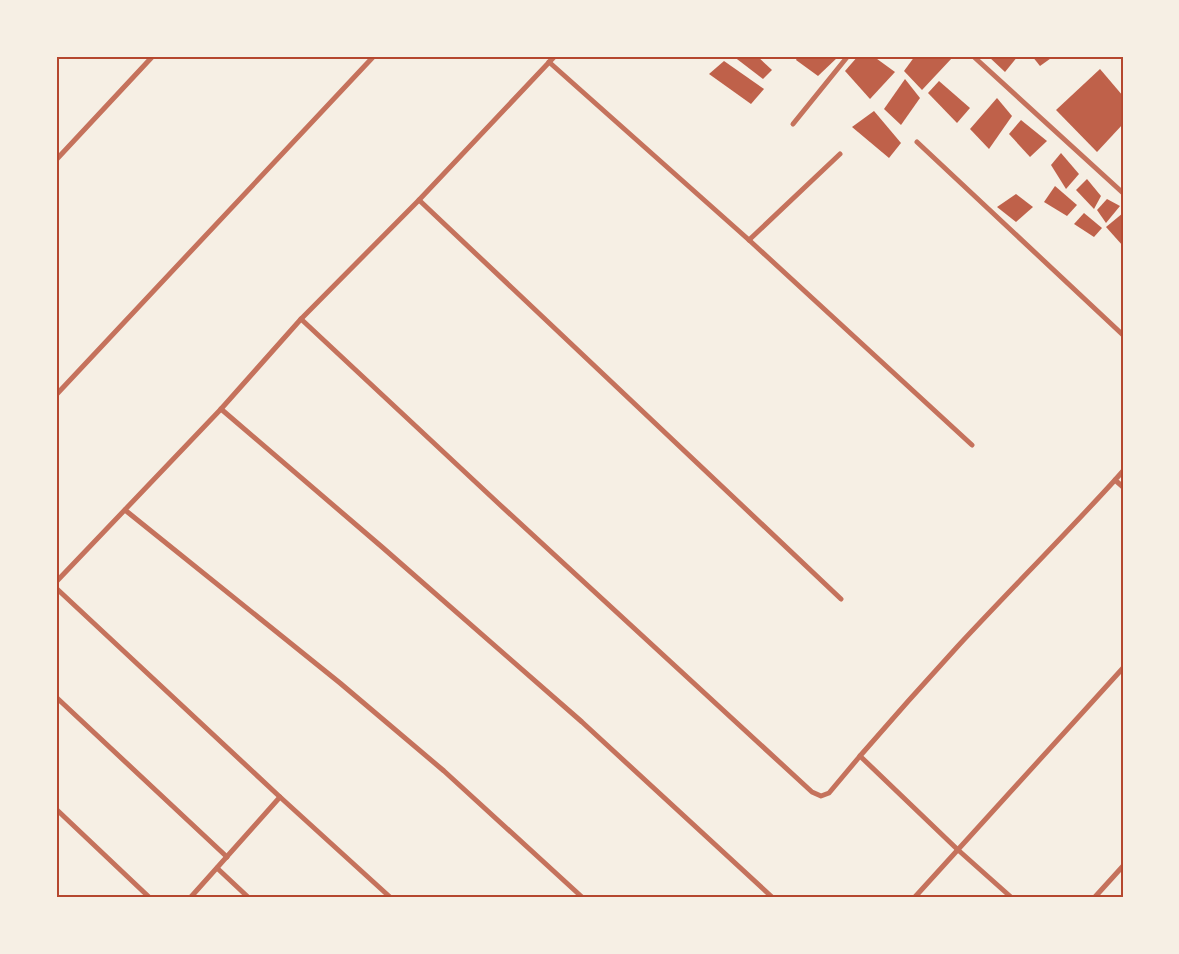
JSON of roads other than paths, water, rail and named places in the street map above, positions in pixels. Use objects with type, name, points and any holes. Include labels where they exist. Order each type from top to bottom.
[{"type":"street","points":[[56,160],[153,56]]},
{"type":"street","points":[[56,395],[374,56]]},
{"type":"street","points":[[56,582],[221,409],[301,319],[419,200],[555,56]]},
{"type":"street","points":[[793,124],[848,56]]},
{"type":"street","points":[[973,56],[1123,193]]},
{"type":"street","points":[[549,62],[749,240],[972,445]]},
{"type":"street","points":[[917,142],[1123,335]]},
{"type":"street","points":[[749,240],[840,154]]},
{"type":"street","points":[[419,200],[842,599]]},
{"type":"street","points":[[301,319],[812,792],[821,796],[829,793],[906,703],[1123,471]]},
{"type":"street","points":[[221,409],[582,722],[773,898]]},
{"type":"street","points":[[1115,480],[1123,487]]},
{"type":"street","points":[[125,510],[340,683],[444,771],[583,898]]},
{"type":"street","points":[[56,588],[391,898]]},
{"type":"street","points":[[914,898],[1123,668]]},
{"type":"street","points":[[56,697],[228,857]]},
{"type":"street","points":[[860,756],[957,849],[1012,898]]},
{"type":"street","points":[[190,898],[280,797]]},
{"type":"street","points":[[56,809],[150,898]]},
{"type":"street","points":[[1094,898],[1123,866]]},
{"type":"street","points":[[217,868],[249,898]]}]
